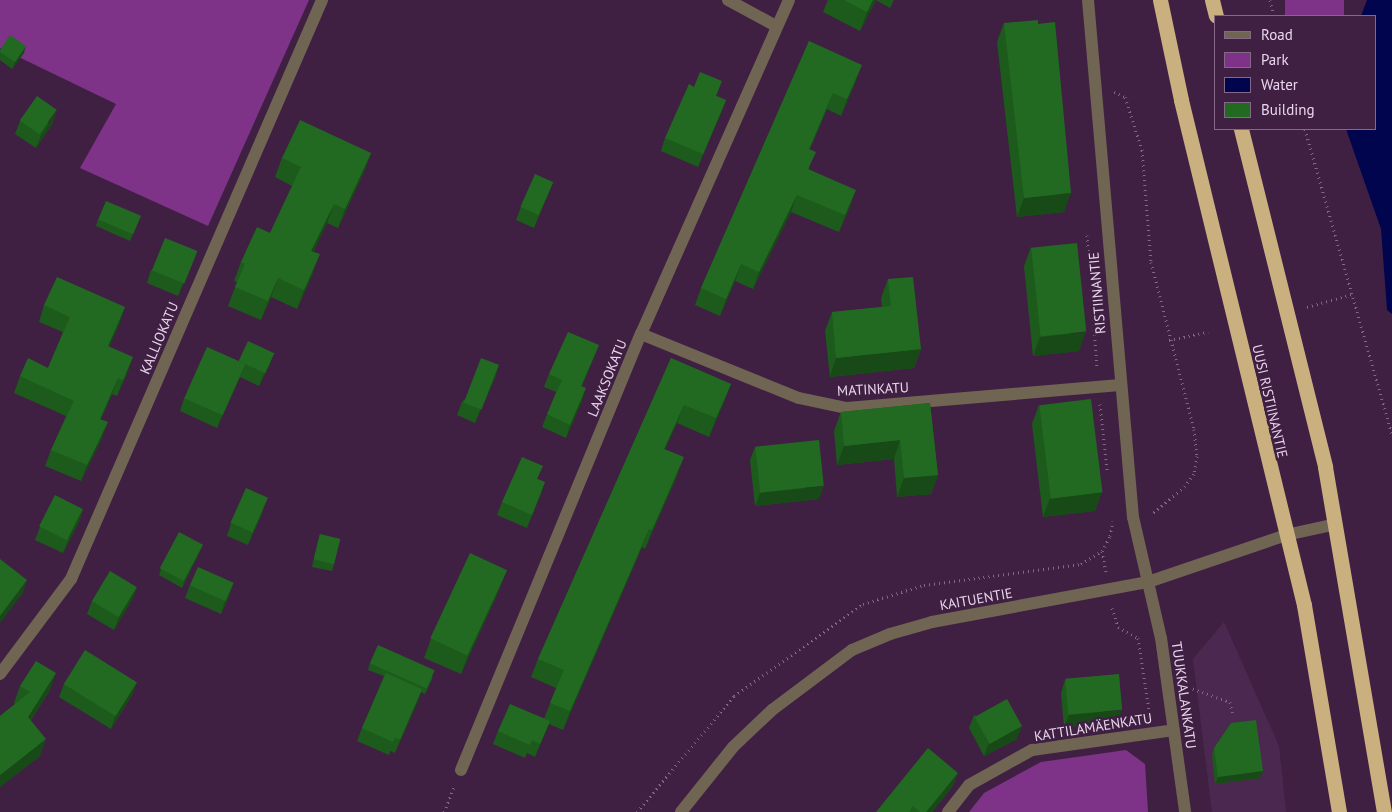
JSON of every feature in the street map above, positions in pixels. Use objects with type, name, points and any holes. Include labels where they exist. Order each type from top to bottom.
[{"type":"highway","name":"UUSI RISTIINANTIE","points":[[1160,0],[1181,100],[1286,535],[1318,681],[1339,812]]},
{"type":"highway","points":[[1212,0],[1216,15]]},
{"type":"highway","points":[[1241,130],[1336,524],[1384,812]]},
{"type":"street","name":"KALLIOKATU","points":[[0,674],[71,579],[322,0]]},
{"type":"street","points":[[728,0],[776,26]]},
{"type":"street","name":"LAAKSOKATU","points":[[460,770],[641,334],[789,0]]},
{"type":"street","name":"RISTIINANTIE","points":[[1088,0],[1120,385],[1133,517],[1148,582]]},
{"type":"street","name":"MATINKATU","points":[[641,334],[798,398],[847,408],[1120,385]]},
{"type":"street","name":"KAITUENTIE","points":[[681,812],[733,748],[772,710],[852,650],[890,634],[932,622],[1148,582],[1286,535],[1336,524]]},
{"type":"street","name":"TUUKKALANKATU","points":[[1148,582],[1161,638],[1185,812]]},
{"type":"street","name":"KATTILAMÄENKATU","points":[[948,812],[969,785],[1032,750],[1174,730]]},
{"type":"path","points":[[1270,0],[1274,15]]},
{"type":"path","points":[[1096,95],[1117,92],[1125,97],[1142,150],[1151,262],[1169,340],[1194,429],[1197,456],[1194,474],[1172,500],[1151,514],[1113,520]]},
{"type":"path","points":[[1305,130],[1392,434]]},
{"type":"path","points":[[1306,307],[1353,294]]},
{"type":"path","points":[[1169,340],[1208,332]]},
{"type":"path","points":[[1102,552],[1118,627],[1138,638],[1152,733]]},
{"type":"path","points":[[1188,687],[1230,702],[1233,716]]},
{"type":"path","points":[[444,812],[460,770]]},
{"type":"shaded area","points":[[1224,622],[1279,746],[1286,812],[1212,812],[1193,659]]},
{"type":"green space","points":[[0,0],[309,0],[208,226],[80,168],[116,104],[0,48]]},
{"type":"green space","points":[[1285,0],[1344,0],[1344,15],[1285,15]]},
{"type":"green space","points":[[1126,750],[1145,764],[1148,812],[969,812],[984,793],[1041,762]]},
{"type":"water","points":[[1367,0],[1392,0],[1392,314],[1387,310],[1381,229],[1346,130],[1377,130],[1377,15],[1361,15]]},
{"type":"building","points":[[844,0],[873,0],[867,12]]},
{"type":"building","points":[[1038,20],[1038,24],[1055,22],[1071,193],[1024,198],[1004,23]]},
{"type":"building","points":[[10,35],[26,46],[15,62],[0,52]]},
{"type":"building","points":[[809,41],[862,65],[847,99],[833,93],[809,149],[816,152],[808,169],[856,190],[845,215],[797,195],[759,272],[741,264],[726,299],[701,288]]},
{"type":"building","points":[[700,72],[722,81],[716,96],[726,100],[703,154],[665,138],[689,84],[694,87]]},
{"type":"building","points":[[37,96],[57,110],[39,134],[20,121]]},
{"type":"building","points":[[300,120],[371,153],[345,209],[334,204],[311,251],[320,254],[304,290],[278,278],[268,301],[235,287],[245,264],[241,262],[257,227],[270,233],[301,167],[282,158]]},
{"type":"building","points":[[535,174],[553,182],[539,215],[520,207]]},
{"type":"building","points":[[106,201],[141,216],[133,234],[98,219]]},
{"type":"building","points":[[165,238],[197,251],[184,284],[152,270]]},
{"type":"building","points":[[1077,243],[1086,332],[1041,336],[1031,248]]},
{"type":"building","points":[[57,277],[125,307],[108,346],[133,357],[123,380],[118,378],[100,419],[108,422],[87,465],[51,450],[74,401],[20,376],[28,358],[48,368],[70,317],[44,305]]},
{"type":"building","points":[[913,277],[921,349],[836,358],[832,312],[891,306],[888,279]]},
{"type":"building","points":[[568,332],[599,345],[581,386],[586,388],[570,425],[547,414],[562,380],[549,374]]},
{"type":"building","points":[[248,341],[274,353],[265,373],[239,361]]},
{"type":"building","points":[[207,347],[245,364],[223,415],[184,398]]},
{"type":"building","points":[[481,358],[499,365],[482,410],[464,403]]},
{"type":"building","points":[[671,358],[731,384],[716,418],[684,405],[664,449],[684,457],[652,530],[649,529],[570,711],[550,703],[564,670],[538,659]]},
{"type":"building","points":[[1091,399],[1102,492],[1051,499],[1039,405]]},
{"type":"building","points":[[930,403],[938,475],[904,478],[900,440],[844,446],[841,412]]},
{"type":"building","points":[[819,440],[824,486],[760,492],[755,447]]},
{"type":"building","points":[[522,457],[543,466],[537,479],[545,482],[532,515],[502,502]]},
{"type":"building","points":[[246,488],[268,498],[252,532],[231,523]]},
{"type":"building","points":[[55,495],[83,509],[67,540],[39,526]]},
{"type":"building","points":[[179,532],[203,545],[184,581],[160,568]]},
{"type":"building","points":[[320,534],[340,539],[334,564],[314,559]]},
{"type":"building","points":[[470,553],[507,570],[467,656],[430,638]]},
{"type":"building","points":[[0,559],[27,580],[0,616]]},
{"type":"building","points":[[198,567],[234,583],[225,601],[190,585]]},
{"type":"building","points":[[110,571],[137,587],[119,617],[92,601]]},
{"type":"building","points":[[378,645],[435,670],[427,688],[370,663]]},
{"type":"building","points":[[85,650],[137,682],[116,716],[64,684]]},
{"type":"building","points":[[36,661],[56,673],[28,717],[46,739],[0,775],[0,716],[30,692],[20,686]]},
{"type":"building","points":[[386,673],[422,689],[400,740],[395,738],[393,742],[362,728]]},
{"type":"building","points":[[1119,674],[1122,710],[1068,715],[1065,679]]},
{"type":"building","points":[[1007,699],[1022,726],[990,744],[975,717]]},
{"type":"building","points":[[510,704],[550,721],[540,744],[532,740],[530,745],[498,731]]},
{"type":"building","points":[[1256,720],[1263,771],[1218,777],[1214,748],[1231,723]]},
{"type":"building","points":[[928,748],[958,773],[926,812],[920,812],[913,806],[909,812],[876,812]]}]
